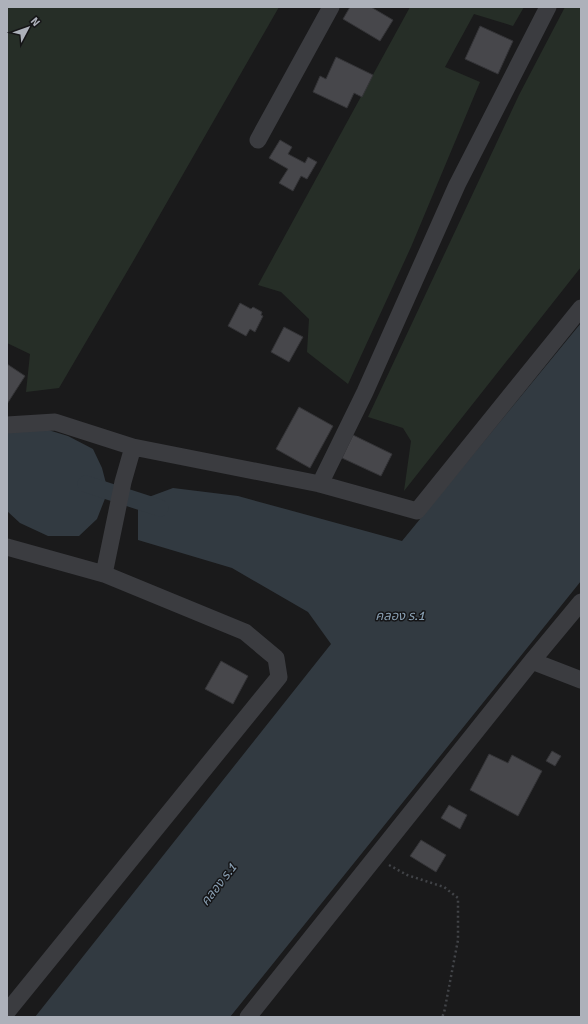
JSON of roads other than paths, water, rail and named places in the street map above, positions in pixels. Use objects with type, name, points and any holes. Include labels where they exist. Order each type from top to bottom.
[{"type":"street","points":[[258,140],[331,7]]},
{"type":"street","points":[[320,484],[365,392],[457,185],[548,7]]},
{"type":"street","points":[[7,425],[55,422],[133,447],[320,484],[417,511],[581,308]]},
{"type":"street","points":[[104,574],[110,539],[123,482],[133,447]]},
{"type":"street","points":[[7,547],[104,574],[245,632],[276,658],[279,677],[7,1012]]},
{"type":"street","points":[[248,1017],[532,661],[581,602]]},
{"type":"street","points":[[532,661],[581,680]]},
{"type":"water","name":"คลอง ร.1","points":[[581,323],[581,581],[230,1017],[35,1017],[331,644],[308,612],[232,568],[138,540],[138,501],[173,488],[238,496],[402,541]]},
{"type":"water","points":[[45,429],[68,436],[93,449],[102,468],[108,491],[97,519],[79,536],[48,536],[20,523],[7,511],[7,433]]},
{"type":"waterway","points":[[86,484],[160,508]]}]
